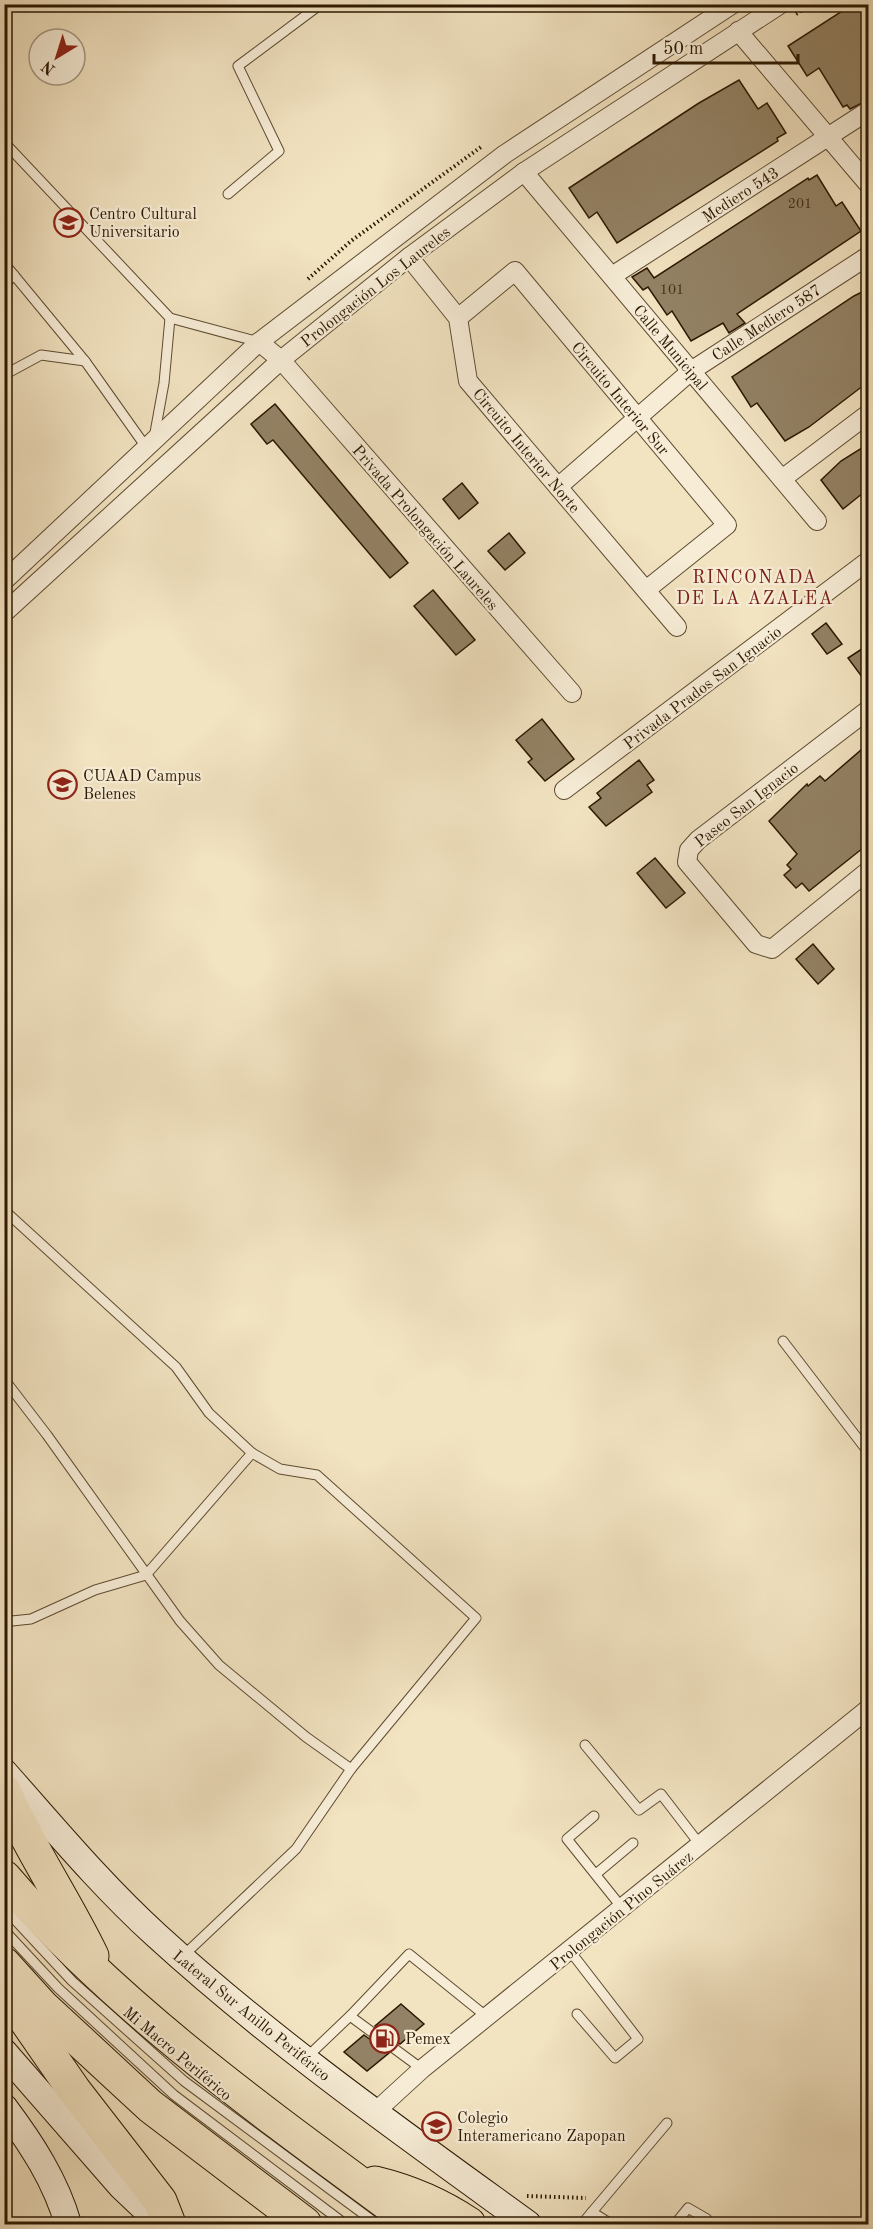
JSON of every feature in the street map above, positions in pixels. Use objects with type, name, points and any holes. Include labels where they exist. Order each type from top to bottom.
[{"type":"highway","points":[[4,1791],[22,1831],[68,1905],[104,1980]]},
{"type":"highway","points":[[4,1877],[104,1980],[228,2083],[415,2224]]},
{"type":"highway","points":[[4,1964],[42,2006],[150,2106],[305,2224]]},
{"type":"highway","points":[[4,1989],[74,2090],[160,2201],[169,2224]]},
{"type":"highway","points":[[352,2178],[413,2196],[453,2213],[469,2224]]},
{"type":"main road","name":"Lateral Sur Anillo Periférico","points":[[4,1772],[88,1867],[182,1958],[304,2060],[374,2114],[528,2224]]},
{"type":"main road","points":[[4,2052],[121,2186],[161,2224]]},
{"type":"main road","points":[[4,2108],[55,2188],[68,2224]]},
{"type":"street","name":"Prolongación Los Laureles","points":[[4,581],[259,342],[505,154],[733,4]]},
{"type":"street","name":"Prolongación Los Laureles","points":[[4,613],[281,360],[410,257],[524,172],[738,31],[787,11]]},
{"type":"street","points":[[738,31],[868,184]]},
{"type":"street","name":"Mediero 543","points":[[612,276],[868,111]]},
{"type":"street","name":"Calle Municipal","points":[[524,172],[817,521]]},
{"type":"street","name":"Calle Mediero 587","points":[[558,487],[691,371],[868,256]]},
{"type":"street","name":"Circuito Interior Norte","points":[[410,257],[458,318],[468,381],[677,627]]},
{"type":"street","name":"Circuito Interior Sur","points":[[458,318],[515,271],[727,525],[646,590]]},
{"type":"street","name":"Privada Prolongación Laureles","points":[[259,342],[281,360],[572,693]]},
{"type":"street","points":[[782,479],[868,414]]},
{"type":"street","name":"Privada Prados San Ignacio","points":[[564,790],[868,561]]},
{"type":"street","name":"Paseo San Ignacio","points":[[868,710],[698,840],[689,850],[687,862],[756,944],[772,948],[868,871]]},
{"type":"street","name":"Prolongación Pino Suárez","points":[[374,2114],[422,2070],[868,1709]]},
{"type":"lane","points":[[228,194],[279,151],[238,66],[321,4]]},
{"type":"lane","points":[[4,142],[170,318],[259,342]]},
{"type":"lane","points":[[4,263],[150,443]]},
{"type":"lane","points":[[4,285],[14,275]]},
{"type":"lane","points":[[150,443],[164,383],[170,318]]},
{"type":"lane","points":[[4,375],[41,355],[85,361]]},
{"type":"lane","points":[[4,1210],[176,1367],[209,1413],[252,1453],[280,1469],[316,1475],[476,1618],[351,1769],[296,1849],[182,1958]]},
{"type":"lane","points":[[783,1341],[868,1452]]},
{"type":"lane","points":[[4,1379],[47,1435],[180,1621],[219,1665],[306,1737],[351,1769]]},
{"type":"lane","points":[[4,1617],[12,1621],[31,1619],[94,1590],[146,1575],[252,1453]]},
{"type":"lane","points":[[585,1744],[639,1810],[662,1794],[701,1846]]},
{"type":"lane","points":[[594,1816],[567,1839],[623,1909]]},
{"type":"lane","points":[[596,1874],[633,1843]]},
{"type":"lane","name":"Mi Macro Periférico","points":[[4,1908],[72,1981],[184,2081],[377,2224]]},
{"type":"lane","name":"Mi Macro Periférico","points":[[4,1930],[58,1988],[174,2095],[345,2224]]},
{"type":"lane","points":[[570,1951],[638,2038],[615,2058],[577,2014]]},
{"type":"lane","points":[[304,2060],[409,1954],[487,2017]]},
{"type":"lane","points":[[350,2016],[422,2070]]},
{"type":"lane","points":[[582,2224],[667,2123]]},
{"type":"lane","points":[[675,2224],[688,2208],[706,2219]]},
{"type":"lane","points":[[592,2212],[611,2224]]},
{"type":"path","points":[[787,11],[812,4]]},
{"type":"path","points":[[524,2196],[591,2198],[600,2203]]},
{"type":"building","points":[[853,4],[859,4],[868,19],[868,100],[850,109],[847,105],[843,107],[819,68],[807,76],[788,46]]},
{"type":"building","points":[[739,80],[758,109],[767,103],[786,133],[777,138],[778,141],[617,243],[597,212],[589,218],[569,188],[699,103]]},
{"type":"building","points":[[817,175],[836,206],[842,202],[861,231],[737,314],[745,323],[729,333],[723,323],[691,341],[672,311],[667,315],[648,287],[643,290],[632,277],[647,268],[654,278],[808,178],[809,180]]},
{"type":"building","points":[[868,289],[868,382],[809,427],[785,441],[757,403],[751,407],[732,377]]},
{"type":"building","points":[[275,404],[408,563],[390,578],[273,440],[267,444],[251,424]]},
{"type":"building","points":[[868,444],[868,489],[843,509],[821,480],[841,461]]},
{"type":"building","points":[[462,483],[478,503],[459,519],[443,499]]},
{"type":"building","points":[[509,533],[525,553],[505,570],[488,551]]},
{"type":"building","points":[[433,590],[475,640],[456,655],[414,606]]},
{"type":"building","points":[[826,623],[842,644],[827,654],[812,634]]},
{"type":"building","points":[[868,645],[868,685],[848,658]]},
{"type":"building","points":[[542,719],[574,759],[545,781],[528,762],[532,759],[516,740]]},
{"type":"building","points":[[868,744],[868,844],[809,891],[802,883],[796,888],[784,875],[791,869],[787,865],[797,854],[769,821],[807,784],[808,786],[820,776],[825,781]]},
{"type":"building","points":[[639,760],[654,780],[647,785],[652,792],[606,826],[589,807],[601,798],[597,793]]},
{"type":"building","points":[[655,858],[685,893],[666,908],[637,873]]},
{"type":"building","points":[[813,944],[834,969],[818,984],[796,959]]},
{"type":"building","points":[[401,2004],[424,2024],[400,2044],[375,2026]]},
{"type":"building","points":[[364,2035],[389,2053],[367,2071],[344,2052]]},
{"type":"place","name":"Centro Cultural Universitario","points":[[68,222]]},
{"type":"place","name":"CUAAD Campus Belenes","points":[[62,784]]},
{"type":"place","name":"Pemex","points":[[384,2038]]},
{"type":"place","name":"Colegio Interamericano Zapopan","points":[[436,2126]]},
{"type":"district","name":"RINCONADA DE LA AZALEA","points":[[755,587]]}]
